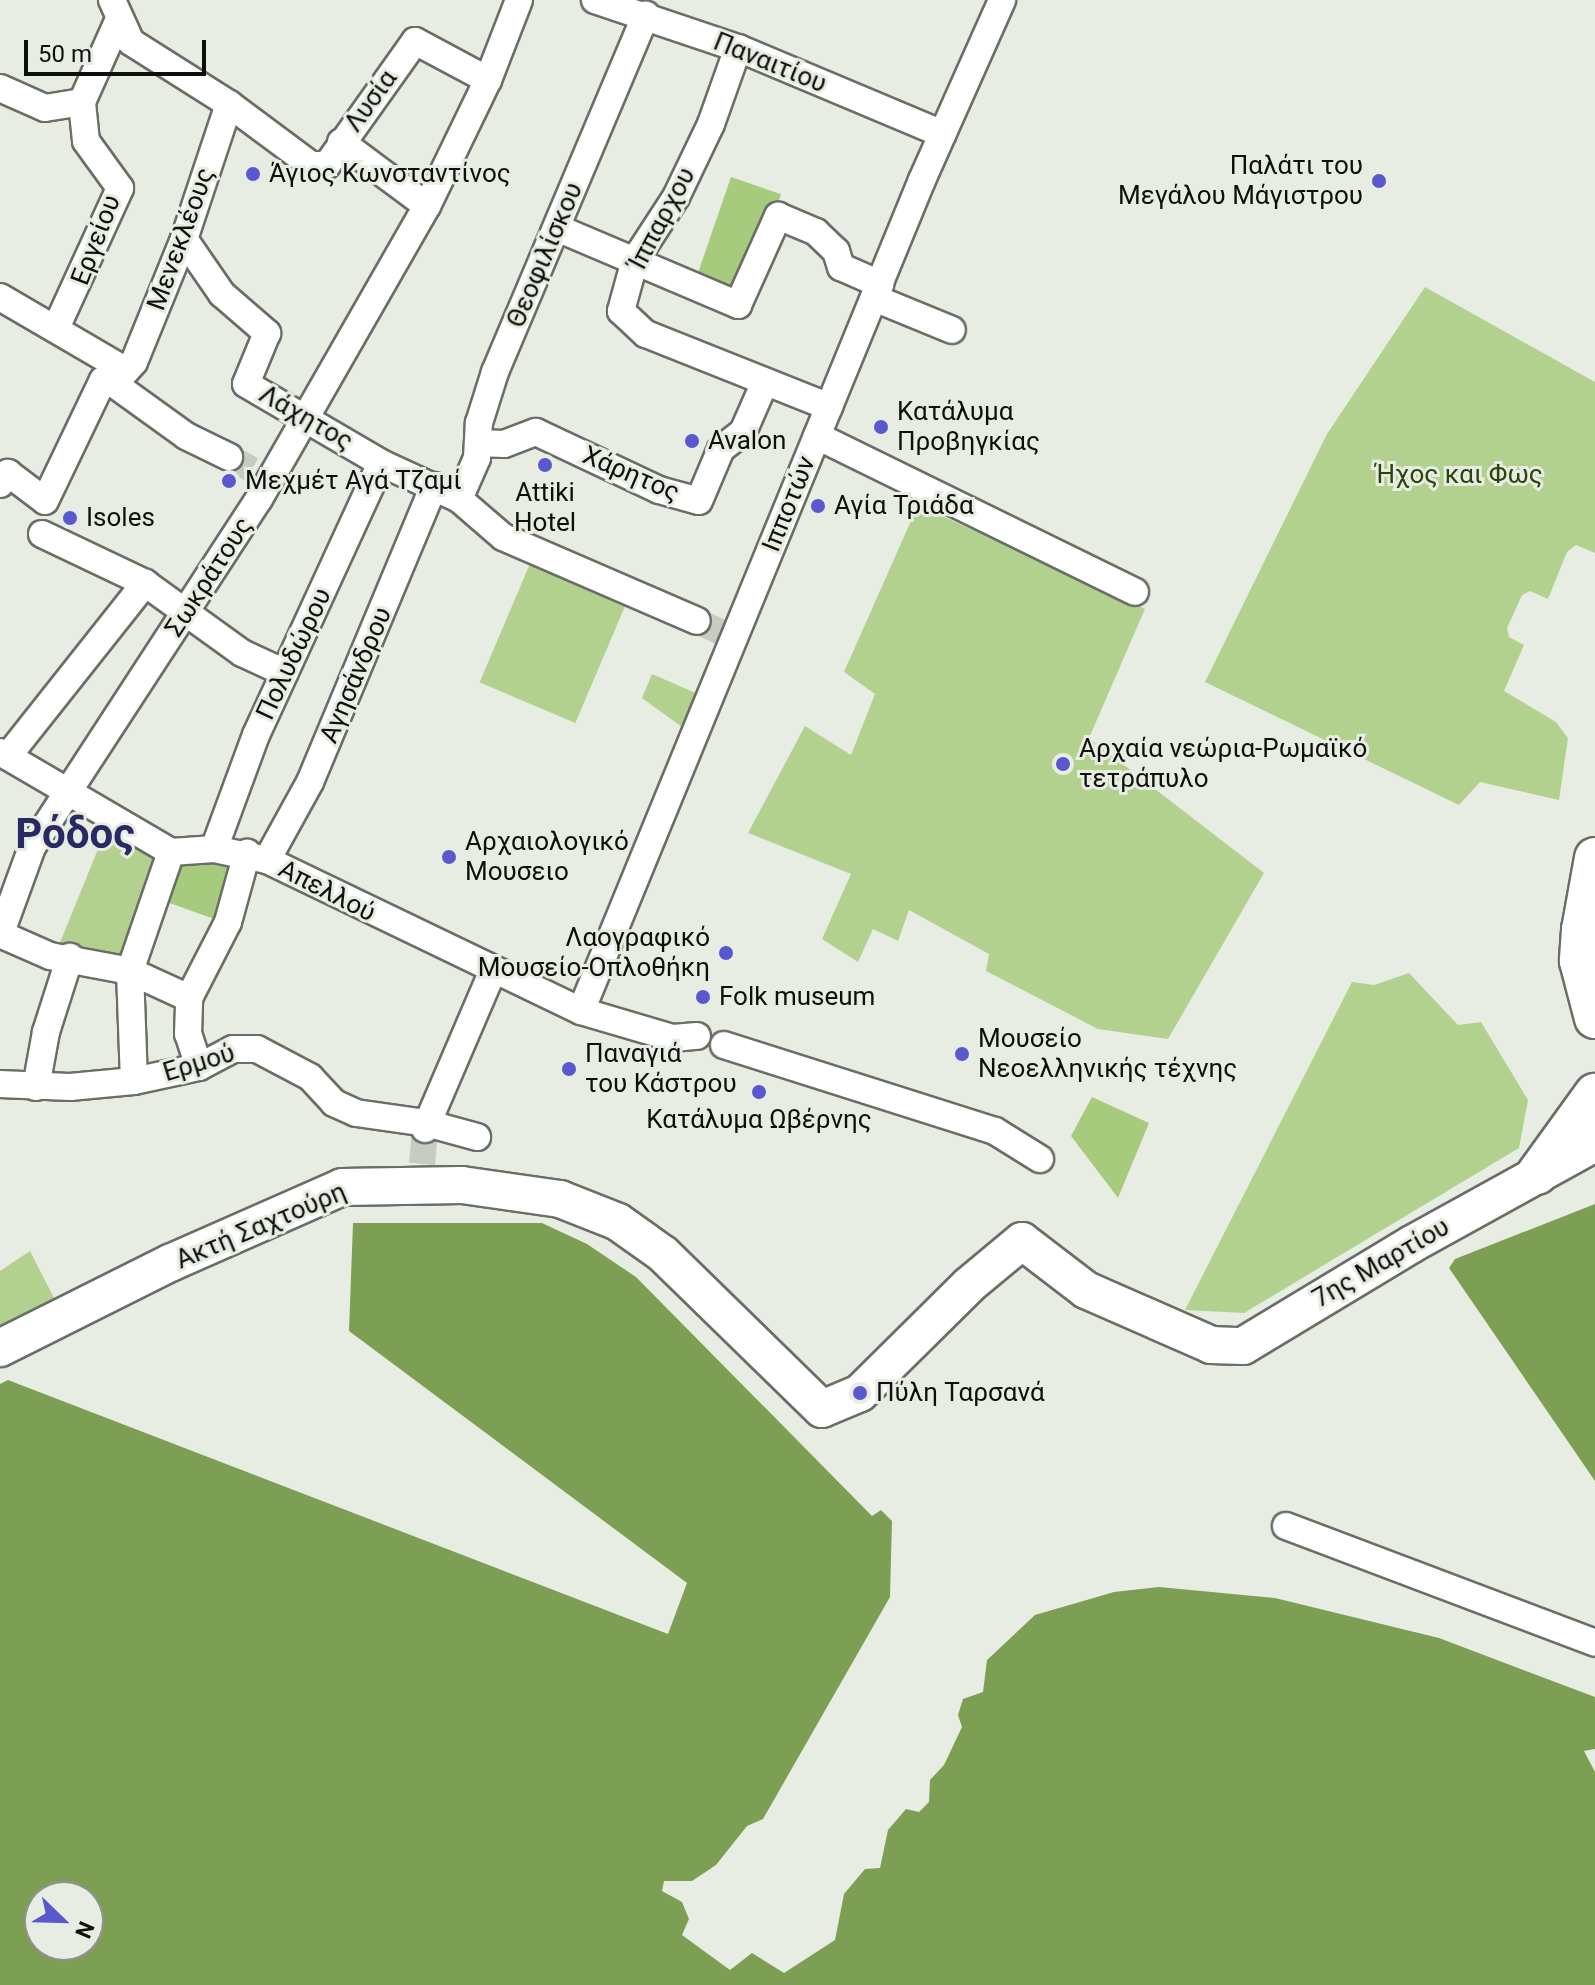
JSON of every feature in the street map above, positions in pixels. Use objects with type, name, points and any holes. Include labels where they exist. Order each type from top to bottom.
[{"type":"main road","points":[[1595,858],[1588,942],[1580,961],[1595,1018]]},
{"type":"main road","points":[[1537,1174],[1595,1094]]},
{"type":"main road","name":"7ης Μαρτίου","points":[[846,1402],[1022,1241],[1086,1290],[1211,1345],[1243,1346],[1595,1143]]},
{"type":"main road","name":"Ακτή Σαχτούρη","points":[[0,1348],[170,1263],[342,1187],[462,1185],[560,1199],[618,1222],[663,1254],[822,1409],[846,1402]]},
{"type":"street","name":"Σωκράτους","points":[[0,935],[6,906],[32,847],[70,795],[187,614],[263,476],[305,416],[427,206],[488,80],[519,0]]},
{"type":"street","name":"Παναιτίου","points":[[595,0],[738,48],[943,134]]},
{"type":"street","name":"Ιπποτών","points":[[581,1011],[718,630],[817,436],[1002,0]]},
{"type":"street","points":[[0,88],[45,108],[82,102],[115,10]]},
{"type":"street","points":[[115,10],[131,42],[229,104],[311,165],[327,165],[341,142]]},
{"type":"street","name":"Θεοφιλίσκου","points":[[459,499],[478,443],[495,372],[646,15]]},
{"type":"street","name":"Λυσία","points":[[427,206],[341,142],[415,41],[488,80]]},
{"type":"street","name":"Ίππαρχου","points":[[738,48],[711,124],[676,197],[635,260],[621,311],[637,326],[829,407]]},
{"type":"street","name":"Εργείου","points":[[56,328],[120,188],[86,141],[82,102]]},
{"type":"street","name":"Μενεκλέους","points":[[0,484],[8,473],[45,501],[103,380],[118,376],[134,362],[184,239],[229,104]]},
{"type":"street","points":[[557,228],[738,305],[778,216],[816,232],[836,251],[841,267],[877,291],[952,330]]},
{"type":"street","name":"Λάχητος","points":[[184,239],[222,294],[267,333],[246,384],[381,463],[459,499],[503,537],[718,630]]},
{"type":"street","points":[[0,297],[56,328],[118,376],[186,436],[229,457]]},
{"type":"street","name":"Χάρητος","points":[[478,443],[504,444],[536,432],[659,490],[699,501],[721,449],[743,432],[765,382]]},
{"type":"street","points":[[817,436],[1135,592]]},
{"type":"street","name":"Πολυδώρου","points":[[214,849],[285,673],[381,463]]},
{"type":"street","name":"Αγησάνδρου","points":[[189,998],[257,857],[310,782],[434,486]]},
{"type":"street","points":[[42,534],[145,583],[242,653],[285,673]]},
{"type":"street","points":[[134,1081],[130,971],[171,852],[4,754],[145,583]]},
{"type":"street","name":"Απελλού","points":[[171,852],[214,849],[257,857],[581,1011],[673,1038],[697,1036]]},
{"type":"street","points":[[0,935],[50,956],[70,957],[130,971],[189,998],[188,1034],[199,1067]]},
{"type":"street","points":[[36,1087],[46,1032],[70,957]]},
{"type":"street","points":[[425,1126],[493,970]]},
{"type":"street","points":[[724,1045],[995,1131],[1040,1159]]},
{"type":"street","name":"Ερμού","points":[[0,1084],[36,1087],[134,1081],[199,1067],[233,1049],[257,1049],[310,1077],[334,1103],[356,1113],[477,1137]]},
{"type":"street","points":[[1286,1526],[1595,1643]]},
{"type":"green space","name":"Ήχος και Φως","points":[[1425,287],[1595,382],[1595,553],[1576,545],[1567,552],[1548,599],[1530,591],[1522,595],[1507,628],[1509,637],[1524,645],[1504,691],[1556,722],[1568,738],[1559,800],[1480,782],[1459,805],[1205,682],[1327,434]]},
{"type":"green space","points":[[918,505],[1145,609],[1089,738],[1264,873],[1168,1039],[1098,1029],[986,971],[989,954],[909,910],[898,941],[873,929],[858,962],[822,939],[851,874],[748,833],[805,726],[851,755],[875,694],[844,672]]},
{"type":"green space","points":[[532,559],[628,600],[575,723],[480,682]]},
{"type":"green space","points":[[652,674],[698,694],[682,727],[642,698]]},
{"type":"green space","points":[[107,827],[166,861],[127,959],[59,945]]},
{"type":"green space","points":[[1409,973],[1458,1025],[1481,1022],[1528,1100],[1519,1148],[1244,1313],[1185,1310],[1352,982],[1374,985]]},
{"type":"green space","points":[[30,1251],[54,1298],[0,1326],[0,1271]]},
{"type":"shaded area","points":[[731,177],[781,194],[745,299],[695,282]]},
{"type":"shaded area","points":[[175,858],[236,862],[220,921],[161,900]]},
{"type":"shaded area","points":[[1092,1097],[1149,1123],[1118,1198],[1071,1136]]},
{"type":"shaded area","points":[[1595,1204],[1595,1481],[1449,1268],[1455,1259]]},
{"type":"shaded area","points":[[353,1223],[542,1223],[587,1244],[636,1277],[872,1516],[881,1510],[892,1521],[890,1597],[763,1819],[747,1826],[716,1865],[692,1881],[664,1881],[662,1891],[682,1902],[689,1919],[682,1935],[730,1970],[752,1953],[784,1973],[835,1940],[844,1894],[865,1869],[880,1868],[888,1830],[906,1809],[919,1812],[929,1802],[930,1780],[944,1765],[962,1727],[958,1715],[963,1699],[983,1692],[987,1660],[1035,1615],[1114,1592],[1159,1587],[1275,1598],[1439,1638],[1595,1697],[1595,1749],[1584,1751],[1595,1772],[1595,1985],[0,1985],[0,1384],[8,1380],[668,1634],[687,1583],[349,1331]]},
{"type":"tunnel","points":[[229,457],[256,472]]},
{"type":"tunnel","points":[[697,621],[721,632]]},
{"type":"tunnel","points":[[422,1164],[425,1129]]},
{"type":"place","name":"Άγιος Κωνσταντίνος","points":[[253,174]]},
{"type":"place","name":"Παλάτι του Μεγάλου Μάγιστρου","points":[[1379,181]]},
{"type":"place","name":"Κατάλυμα Προβηγκίας","points":[[881,427]]},
{"type":"place","name":"Avalon","points":[[692,441]]},
{"type":"place","name":"Attiki Hotel","points":[[545,465]]},
{"type":"place","name":"Μεχμέτ Αγά Τζαμί","points":[[229,481]]},
{"type":"place","name":"Αγία Τριάδα","points":[[818,506]]},
{"type":"place","name":"Isoles","points":[[70,518]]},
{"type":"place","name":"Αρχαία νεώρια-Ρωμαϊκό τετράπυλο","points":[[1063,764]]},
{"type":"place","name":"Αρχαιολογικό Μουσειο","points":[[449,857]]},
{"type":"place","name":"Λαογραφικό Μουσείο-Οπλοθήκη","points":[[726,953]]},
{"type":"place","name":"Folk museum","points":[[703,997]]},
{"type":"place","name":"Μουσείο Νεοελληνικής τέχνης","points":[[962,1054]]},
{"type":"place","name":"Παναγιά του Κάστρου","points":[[569,1069]]},
{"type":"place","name":"Κατάλυμα Ωβέρνης","points":[[759,1092]]},
{"type":"place","name":"Πύλη Ταρσανά","points":[[860,1393]]},
{"type":"district","name":"Ρόδος","points":[[75,834]]}]
